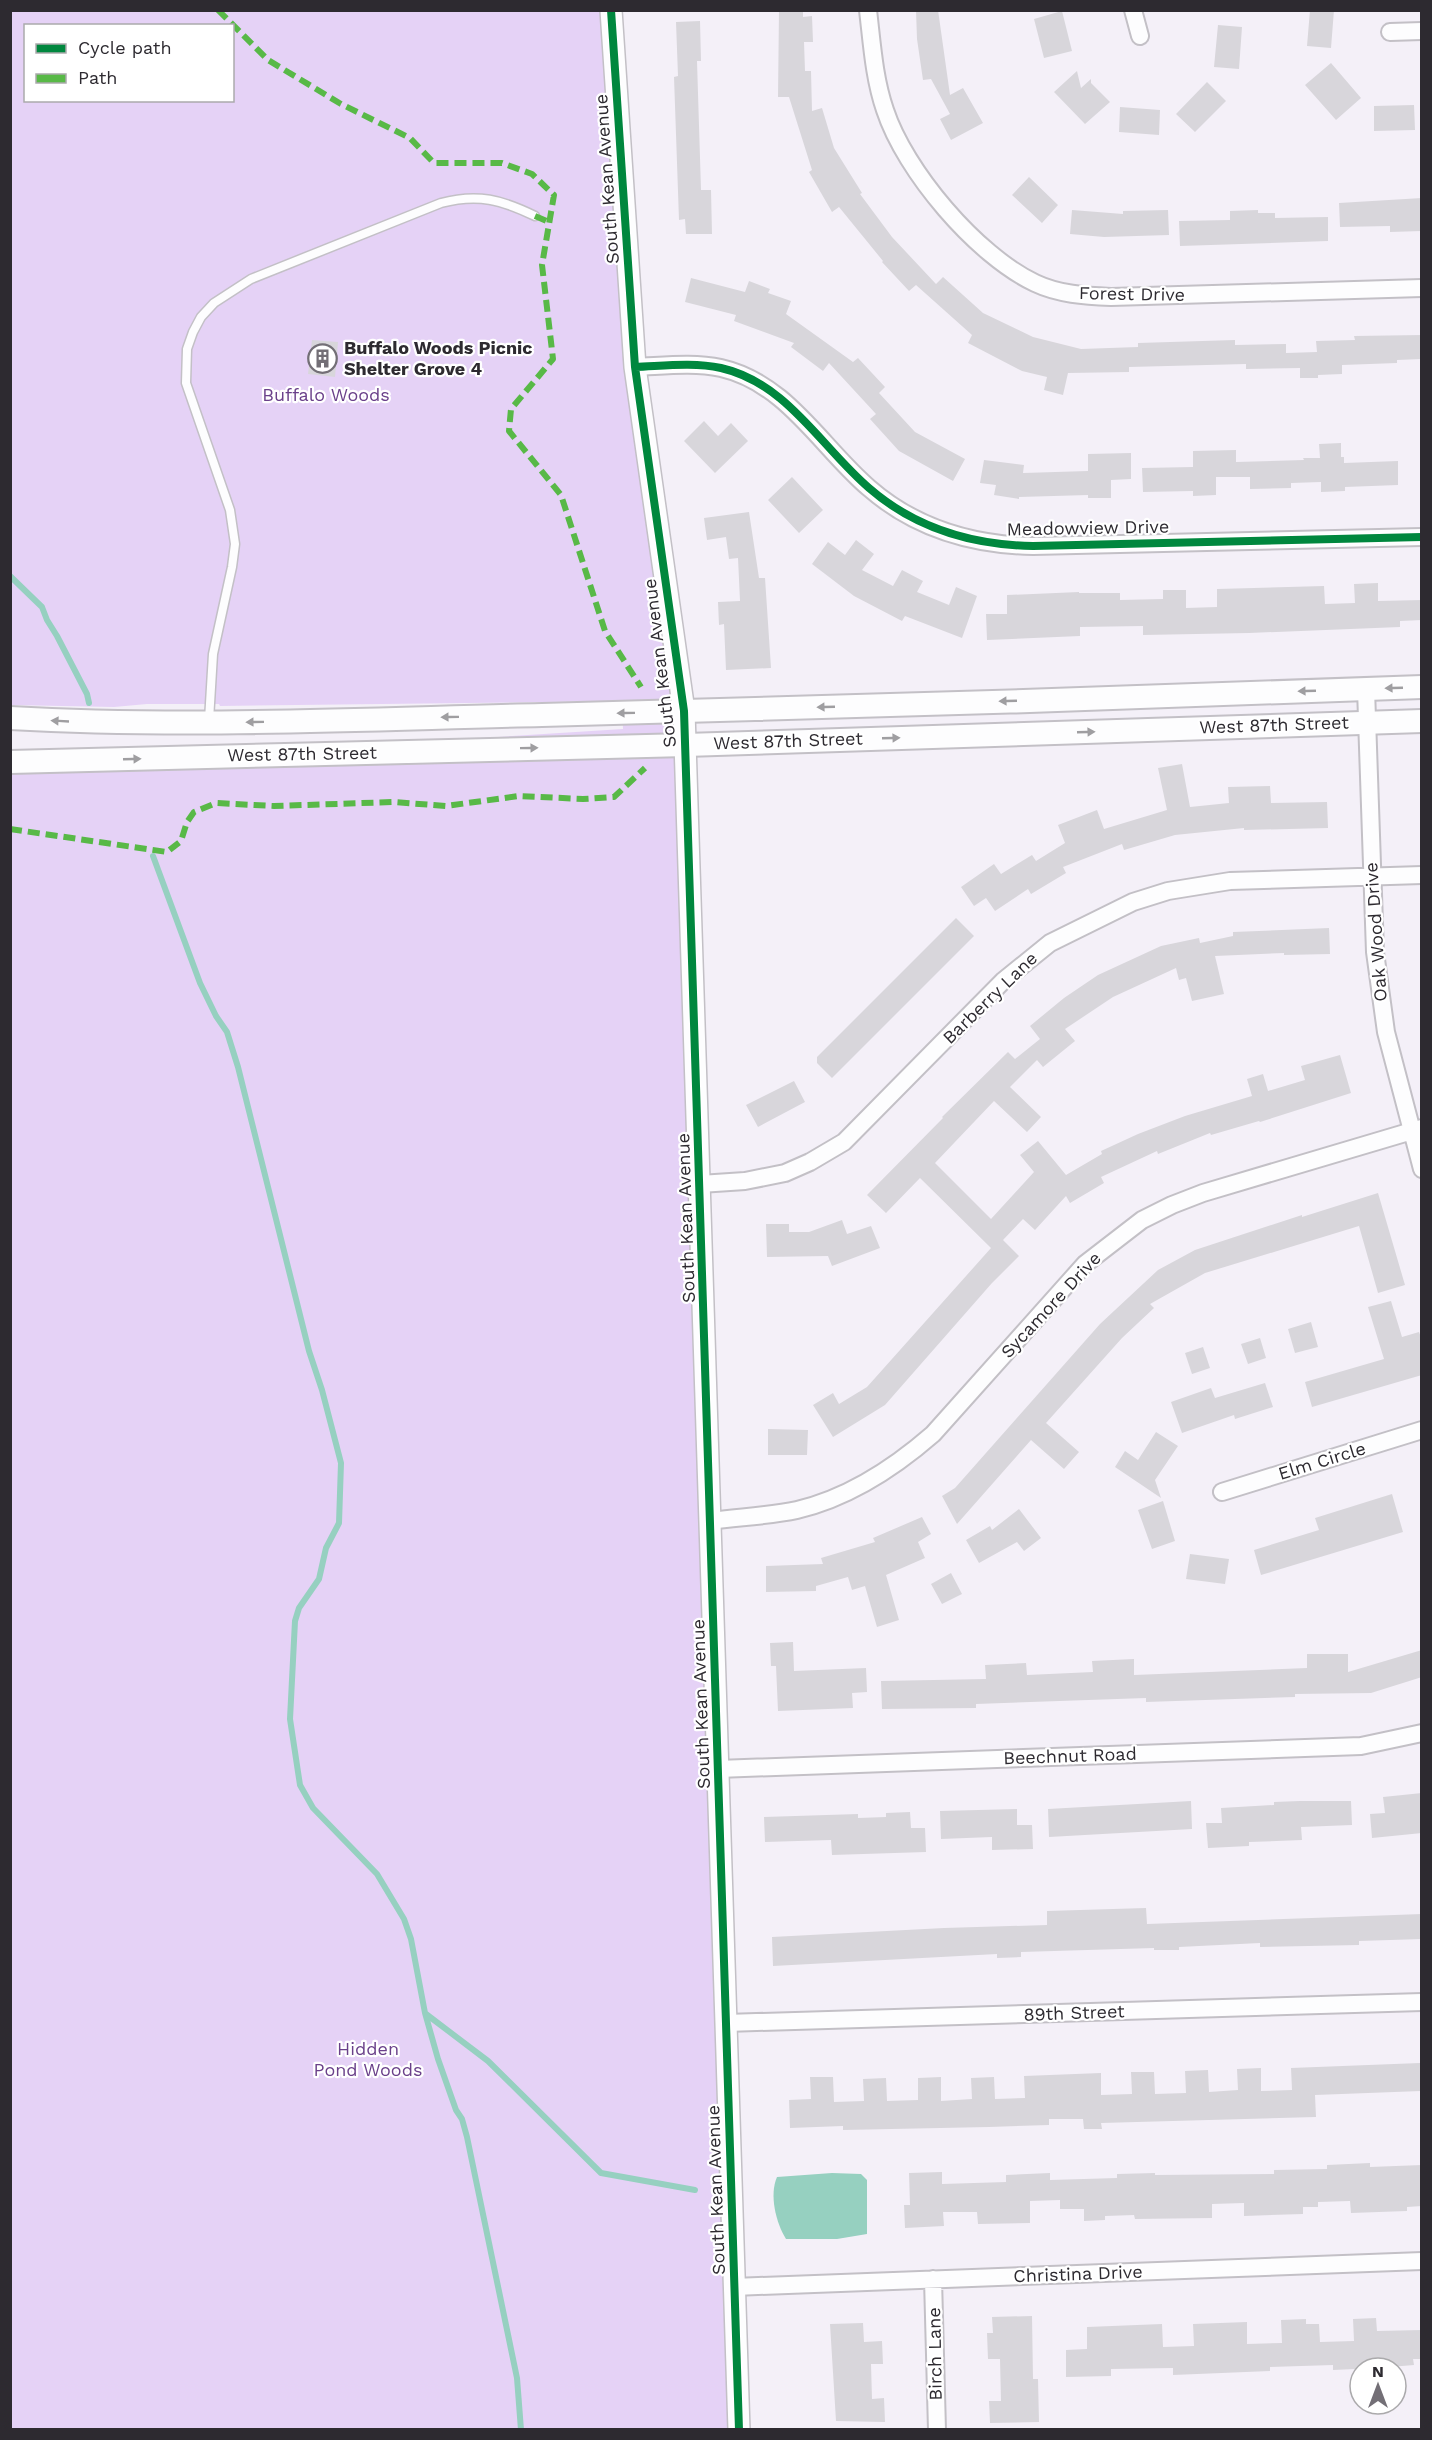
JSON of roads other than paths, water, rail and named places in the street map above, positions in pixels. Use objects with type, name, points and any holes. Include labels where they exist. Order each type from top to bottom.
[{"type":"main road","name":"West 87th Street","points":[[10,718],[208,723],[684,711],[1422,687]]},
{"type":"main road","name":"West 87th Street","points":[[10,762],[1422,721]]},
{"type":"street","name":"South Kean Avenue","points":[[611,10],[635,367],[684,711],[686,744],[739,2430]]},
{"type":"street","name":"Forest Drive","points":[[868,10],[877,81],[885,110],[901,149],[947,210],[986,248],[1014,271],[1036,283],[1073,294],[1111,297],[1422,288]]},
{"type":"street","points":[[1133,10],[1140,36]]},
{"type":"street","points":[[1390,32],[1422,31]]},
{"type":"street","name":"Meadowview Drive","points":[[635,367],[695,365],[722,368],[771,390],[869,488],[927,526],[958,536],[1001,545],[1033,546],[1422,537]]},
{"type":"street","name":"Oak Wood Drive","points":[[1366,689],[1375,952],[1381,1002],[1417,1129],[1422,1169]]},
{"type":"street","name":"Barberry Lane","points":[[700,1184],[745,1181],[785,1173],[810,1162],[844,1142],[1003,981],[1050,942],[1107,913],[1133,902],[1199,884],[1422,875]]},
{"type":"street","name":"Sycamore Drive","points":[[710,1521],[797,1510],[874,1479],[909,1455],[933,1434],[1085,1264],[1142,1220],[1203,1193],[1417,1129]]},
{"type":"street","name":"Elm Circle","points":[[1222,1492],[1422,1430]]},
{"type":"street","name":"Beechnut Road","points":[[718,1769],[1362,1746],[1422,1733]]},
{"type":"street","name":"89th Street","points":[[726,2023],[1422,2002]]},
{"type":"street","name":"Christina Drive","points":[[734,2287],[1422,2261]]},
{"type":"street","name":"Birch Lane","points":[[933,2279],[937,2430]]},
{"type":"lane","points":[[208,723],[213,654],[235,544],[230,510],[186,383],[187,349],[201,317],[214,303],[251,279],[441,203],[458,198],[490,199],[509,203],[535,216]]},
{"type":"waterway","points":[[10,576],[42,607],[87,694],[89,703]]},
{"type":"waterway","points":[[153,856],[200,983],[216,1016],[227,1032],[238,1067],[309,1351],[341,1463],[339,1523],[326,1548],[319,1579],[299,1608],[295,1621],[290,1719],[300,1785],[313,1808],[377,1874],[404,1919],[411,1939],[425,2013],[438,2059],[467,2137],[517,2378],[521,2430]]},
{"type":"waterway","points":[[426,2014],[488,2061],[601,2173],[695,2190]]},
{"type":"place","name":"Buffalo Woods Picnic Shelter Grove 4","points":[[323,358]]},
{"type":"park label","name":"Buffalo Woods","points":[[326,395]]},
{"type":"park label","name":"Hidden Pond Woods","points":[[368,2059]]}]
